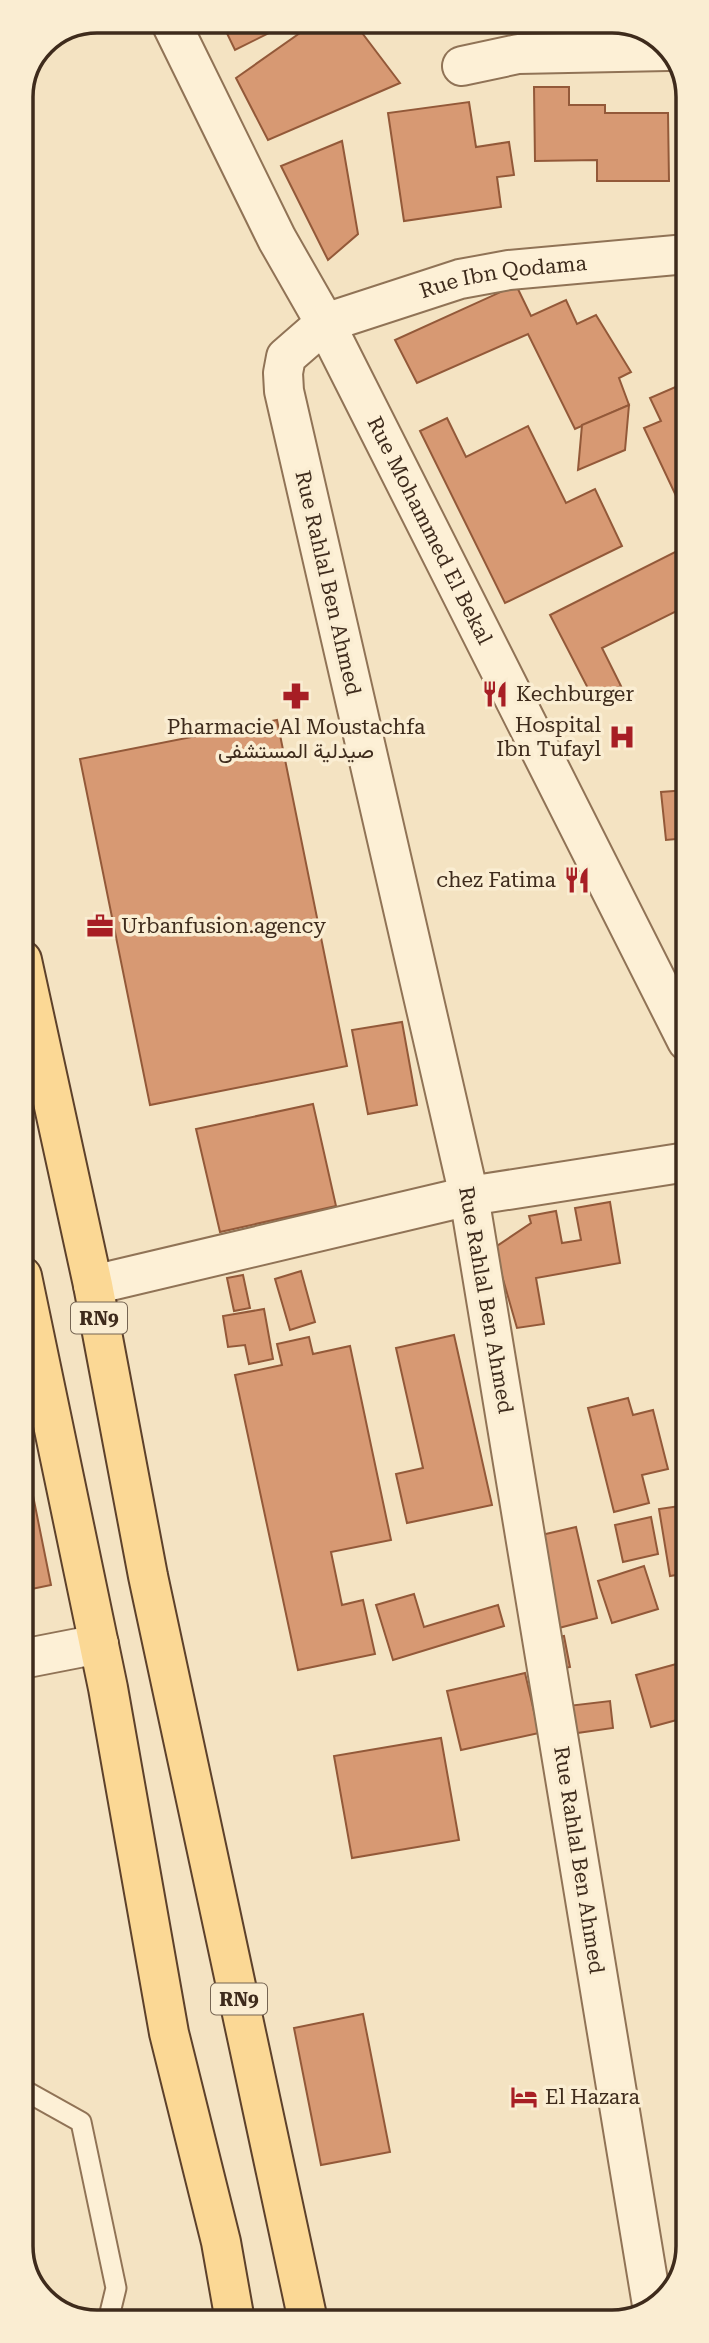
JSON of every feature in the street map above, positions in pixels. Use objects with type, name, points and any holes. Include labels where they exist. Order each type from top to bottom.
[{"type":"main road","name":"RN9","points":[[33,1010],[93,1285],[148,1576],[306,2310]]},
{"type":"main road","points":[[33,1329],[99,1644],[169,2033],[221,2242],[233,2310]]},
{"type":"street","name":"Rue Mohammed El Bekal","points":[[176,33],[278,239],[325,323],[676,1019]]},
{"type":"street","points":[[462,66],[518,54],[656,51]]},
{"type":"street","name":"Rue Ibn Qodama","points":[[325,323],[460,279],[509,270],[676,255]]},
{"type":"street","name":"Rue Rahlal Ben Ahmed","points":[[325,323],[286,357],[284,391],[469,1196],[651,2296]]},
{"type":"street","points":[[93,1285],[469,1196],[676,1165]]},
{"type":"street","points":[[33,1657],[99,1644]]},
{"type":"lane","points":[[33,2095],[81,2122],[116,2288],[111,2310]]},
{"type":"building","points":[[227,33],[269,33],[235,50]]},
{"type":"building","points":[[300,33],[362,33],[400,83],[268,140],[236,78]]},
{"type":"building","points":[[534,87],[569,87],[569,105],[605,105],[605,113],[668,113],[669,181],[597,181],[597,160],[535,161]]},
{"type":"building","points":[[469,102],[476,147],[509,142],[514,175],[497,177],[501,207],[404,221],[388,113]]},
{"type":"building","points":[[342,141],[358,234],[328,260],[281,166]]},
{"type":"building","points":[[516,285],[531,316],[566,300],[577,324],[596,315],[631,372],[619,378],[629,405],[575,429],[528,334],[417,383],[395,340]]},
{"type":"building","points":[[676,387],[676,496],[644,428],[661,421],[650,398]]},
{"type":"building","points":[[629,405],[625,450],[578,470],[582,425]]},
{"type":"building","points":[[447,418],[466,457],[528,426],[566,503],[595,489],[622,546],[505,603],[420,431]]},
{"type":"building","points":[[676,552],[676,611],[602,648],[621,686],[594,700],[550,615]]},
{"type":"building","points":[[277,720],[347,1066],[150,1105],[80,759]]},
{"type":"building","points":[[676,791],[676,839],[666,840],[661,792]]},
{"type":"building","points":[[402,1022],[417,1105],[368,1114],[352,1030]]},
{"type":"building","points":[[313,1104],[336,1206],[220,1232],[196,1129]]},
{"type":"building","points":[[610,1202],[620,1263],[536,1278],[544,1324],[517,1328],[494,1248],[531,1223],[529,1216],[556,1211],[562,1243],[581,1240],[575,1208]]},
{"type":"building","points":[[301,1271],[315,1322],[290,1330],[275,1279]]},
{"type":"building","points":[[243,1275],[250,1308],[234,1311],[227,1278]]},
{"type":"building","points":[[264,1309],[273,1359],[249,1364],[245,1345],[228,1347],[223,1316]]},
{"type":"building","points":[[454,1335],[492,1505],[407,1523],[396,1474],[423,1468],[396,1348]]},
{"type":"building","points":[[309,1337],[313,1354],[350,1346],[391,1540],[331,1552],[342,1605],[363,1600],[375,1654],[298,1670],[235,1375],[282,1365],[277,1344]]},
{"type":"building","points":[[628,1398],[633,1415],[653,1410],[668,1469],[642,1475],[649,1503],[614,1512],[588,1408]]},
{"type":"building","points":[[33,1496],[51,1585],[33,1589]]},
{"type":"building","points":[[676,1507],[676,1575],[670,1576],[659,1509]]},
{"type":"building","points":[[651,1517],[658,1554],[623,1562],[615,1525]]},
{"type":"building","points":[[576,1527],[597,1618],[559,1628],[537,1536]]},
{"type":"building","points":[[644,1566],[658,1609],[612,1623],[598,1581]]},
{"type":"building","points":[[414,1594],[424,1627],[498,1605],[504,1626],[393,1660],[376,1605]]},
{"type":"building","points":[[564,1636],[570,1667],[555,1670],[549,1639]]},
{"type":"building","points":[[676,1664],[676,1720],[651,1727],[636,1675]]},
{"type":"building","points":[[525,1673],[539,1733],[461,1750],[447,1691]]},
{"type":"building","points":[[610,1701],[613,1728],[563,1735],[559,1707]]},
{"type":"building","points":[[441,1738],[459,1840],[352,1858],[334,1756]]},
{"type":"building","points":[[363,2014],[390,2152],[321,2165],[294,2028]]},
{"type":"place","name":"Kechburger","points":[[495,694]]},
{"type":"place","name":"Pharmacie Al Moustachfa صيدلية المستشفى","points":[[296,696]]},
{"type":"place","name":"Hospital Ibn Tufayl","points":[[622,737]]},
{"type":"place","name":"chez Fatima","points":[[577,880]]},
{"type":"place","name":"Urbanfusion.agency","points":[[100,926]]},
{"type":"place","name":"El Hazara","points":[[524,2097]]}]
